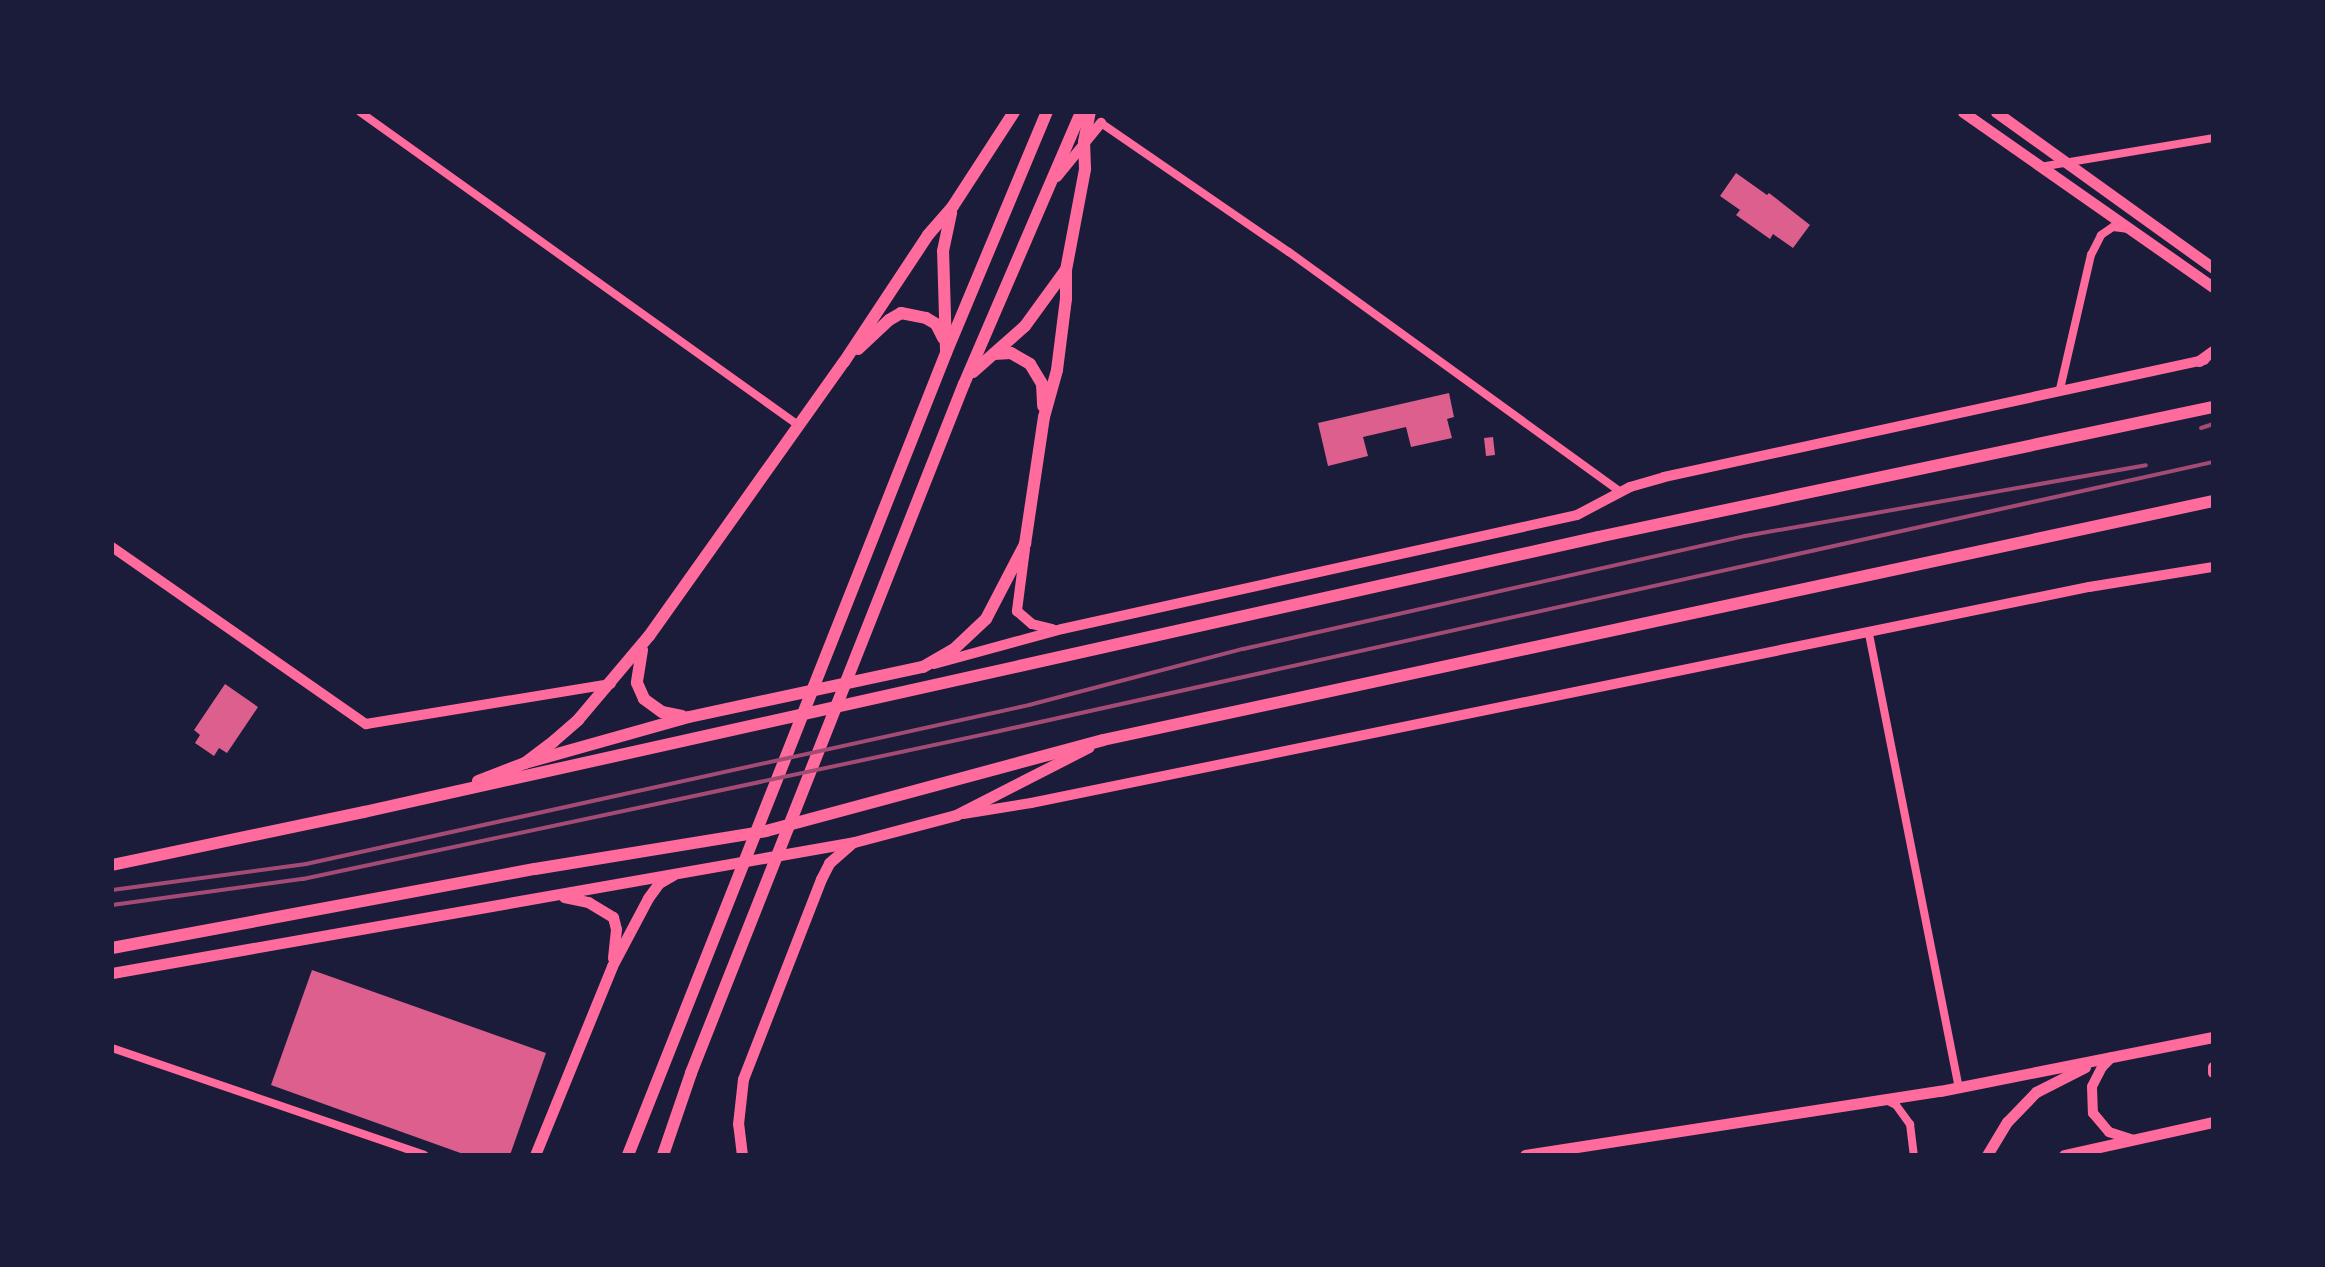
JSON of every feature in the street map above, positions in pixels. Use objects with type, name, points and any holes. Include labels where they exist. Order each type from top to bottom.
[{"type":"main road","points":[[525,763],[578,720],[649,636],[844,362],[928,235],[953,206],[1014,112]]},
{"type":"main road","points":[[628,1155],[946,353],[1047,112]]},
{"type":"main road","points":[[665,1155],[691,1073],[964,384],[1081,112]]},
{"type":"main road","points":[[442,795],[525,763],[689,717],[923,667],[953,650],[986,619],[1025,544],[1044,417],[1057,370],[1066,299],[1066,270],[1085,169],[1084,142],[1090,112]]},
{"type":"main road","points":[[1963,112],[2213,287]]},
{"type":"main road","points":[[1996,112],[2213,268]]},
{"type":"main road","points":[[946,353],[943,251],[953,206]]},
{"type":"main road","points":[[964,384],[987,357],[1025,326],[1066,270]]},
{"type":"main road","points":[[844,362],[889,320],[901,313],[915,313],[936,324],[946,353]]},
{"type":"main road","points":[[987,357],[1011,353],[1030,364],[1042,384],[1044,417]]},
{"type":"main road","points":[[2199,361],[2213,354]]},
{"type":"main road","points":[[112,865],[442,795],[1598,537],[2213,407]]},
{"type":"main road","points":[[112,948],[535,869],[766,831],[1103,740],[2213,501]]},
{"type":"main road","points":[[649,636],[640,655],[639,690],[644,699],[662,712],[689,717]]},
{"type":"main road","points":[[112,973],[560,896],[681,870],[854,842],[956,815],[1103,740]]},
{"type":"main road","points":[[742,1155],[738,1124],[743,1079],[821,879],[839,852],[854,842]]},
{"type":"main road","points":[[803,852],[815,859],[821,879]]},
{"type":"main road","points":[[535,1155],[612,966],[648,898],[659,883],[681,870]]},
{"type":"main road","points":[[560,896],[588,902],[613,917],[616,929],[612,966]]},
{"type":"main road","points":[[1525,1155],[1959,1087],[2213,1037]]},
{"type":"main road","points":[[1987,1155],[2007,1122],[2036,1092],[2108,1058]]},
{"type":"main road","points":[[2064,1155],[2213,1122]]},
{"type":"street","points":[[360,112],[798,425]]},
{"type":"street","points":[[1000,135],[1022,112]]},
{"type":"street","points":[[1041,202],[1108,112]]},
{"type":"street","points":[[1085,169],[1101,123]]},
{"type":"street","points":[[1101,123],[1289,252],[1620,492]]},
{"type":"street","points":[[2039,167],[2213,138]]},
{"type":"street","points":[[2060,389],[2091,255],[2101,235],[2113,227],[2129,229]]},
{"type":"street","points":[[923,667],[1062,629],[1577,515],[1599,506],[1620,492],[1664,477],[2199,361]]},
{"type":"street","points":[[1025,544],[1017,611],[1032,624],[1062,629]]},
{"type":"street","points":[[112,547],[366,724],[611,684]]},
{"type":"street","points":[[956,815],[1046,800],[2089,587],[2213,567]]},
{"type":"street","points":[[1869,634],[1959,1087]]},
{"type":"street","points":[[112,1048],[424,1155]]},
{"type":"street","points":[[2108,1058],[2092,1087],[2093,1113],[2109,1132],[2133,1140]]},
{"type":"street","points":[[2213,1067],[2213,1073]]},
{"type":"street","points":[[1885,1099],[1896,1105],[1910,1124],[1914,1155]]},
{"type":"building","points":[[1736,173],[1767,195],[1769,193],[1810,225],[1793,248],[1773,234],[1770,239],[1736,215],[1740,210],[1720,196]]},
{"type":"building","points":[[1449,393],[1454,417],[1447,419],[1452,438],[1411,447],[1406,427],[1363,437],[1368,456],[1328,466],[1318,423]]},
{"type":"building","points":[[1493,437],[1495,455],[1486,456],[1484,438]]},
{"type":"building","points":[[225,684],[258,707],[227,753],[219,748],[214,756],[195,743],[200,735],[194,730]]},
{"type":"building","points":[[312,970],[546,1053],[510,1155],[466,1155],[271,1085]]},
{"type":"railway","points":[[2201,428],[2213,424]]},
{"type":"railway","points":[[112,905],[303,879],[995,732],[2213,462]]},
{"type":"railway","points":[[112,890],[306,864],[1029,705],[1243,649],[1745,536],[2146,465]]}]
